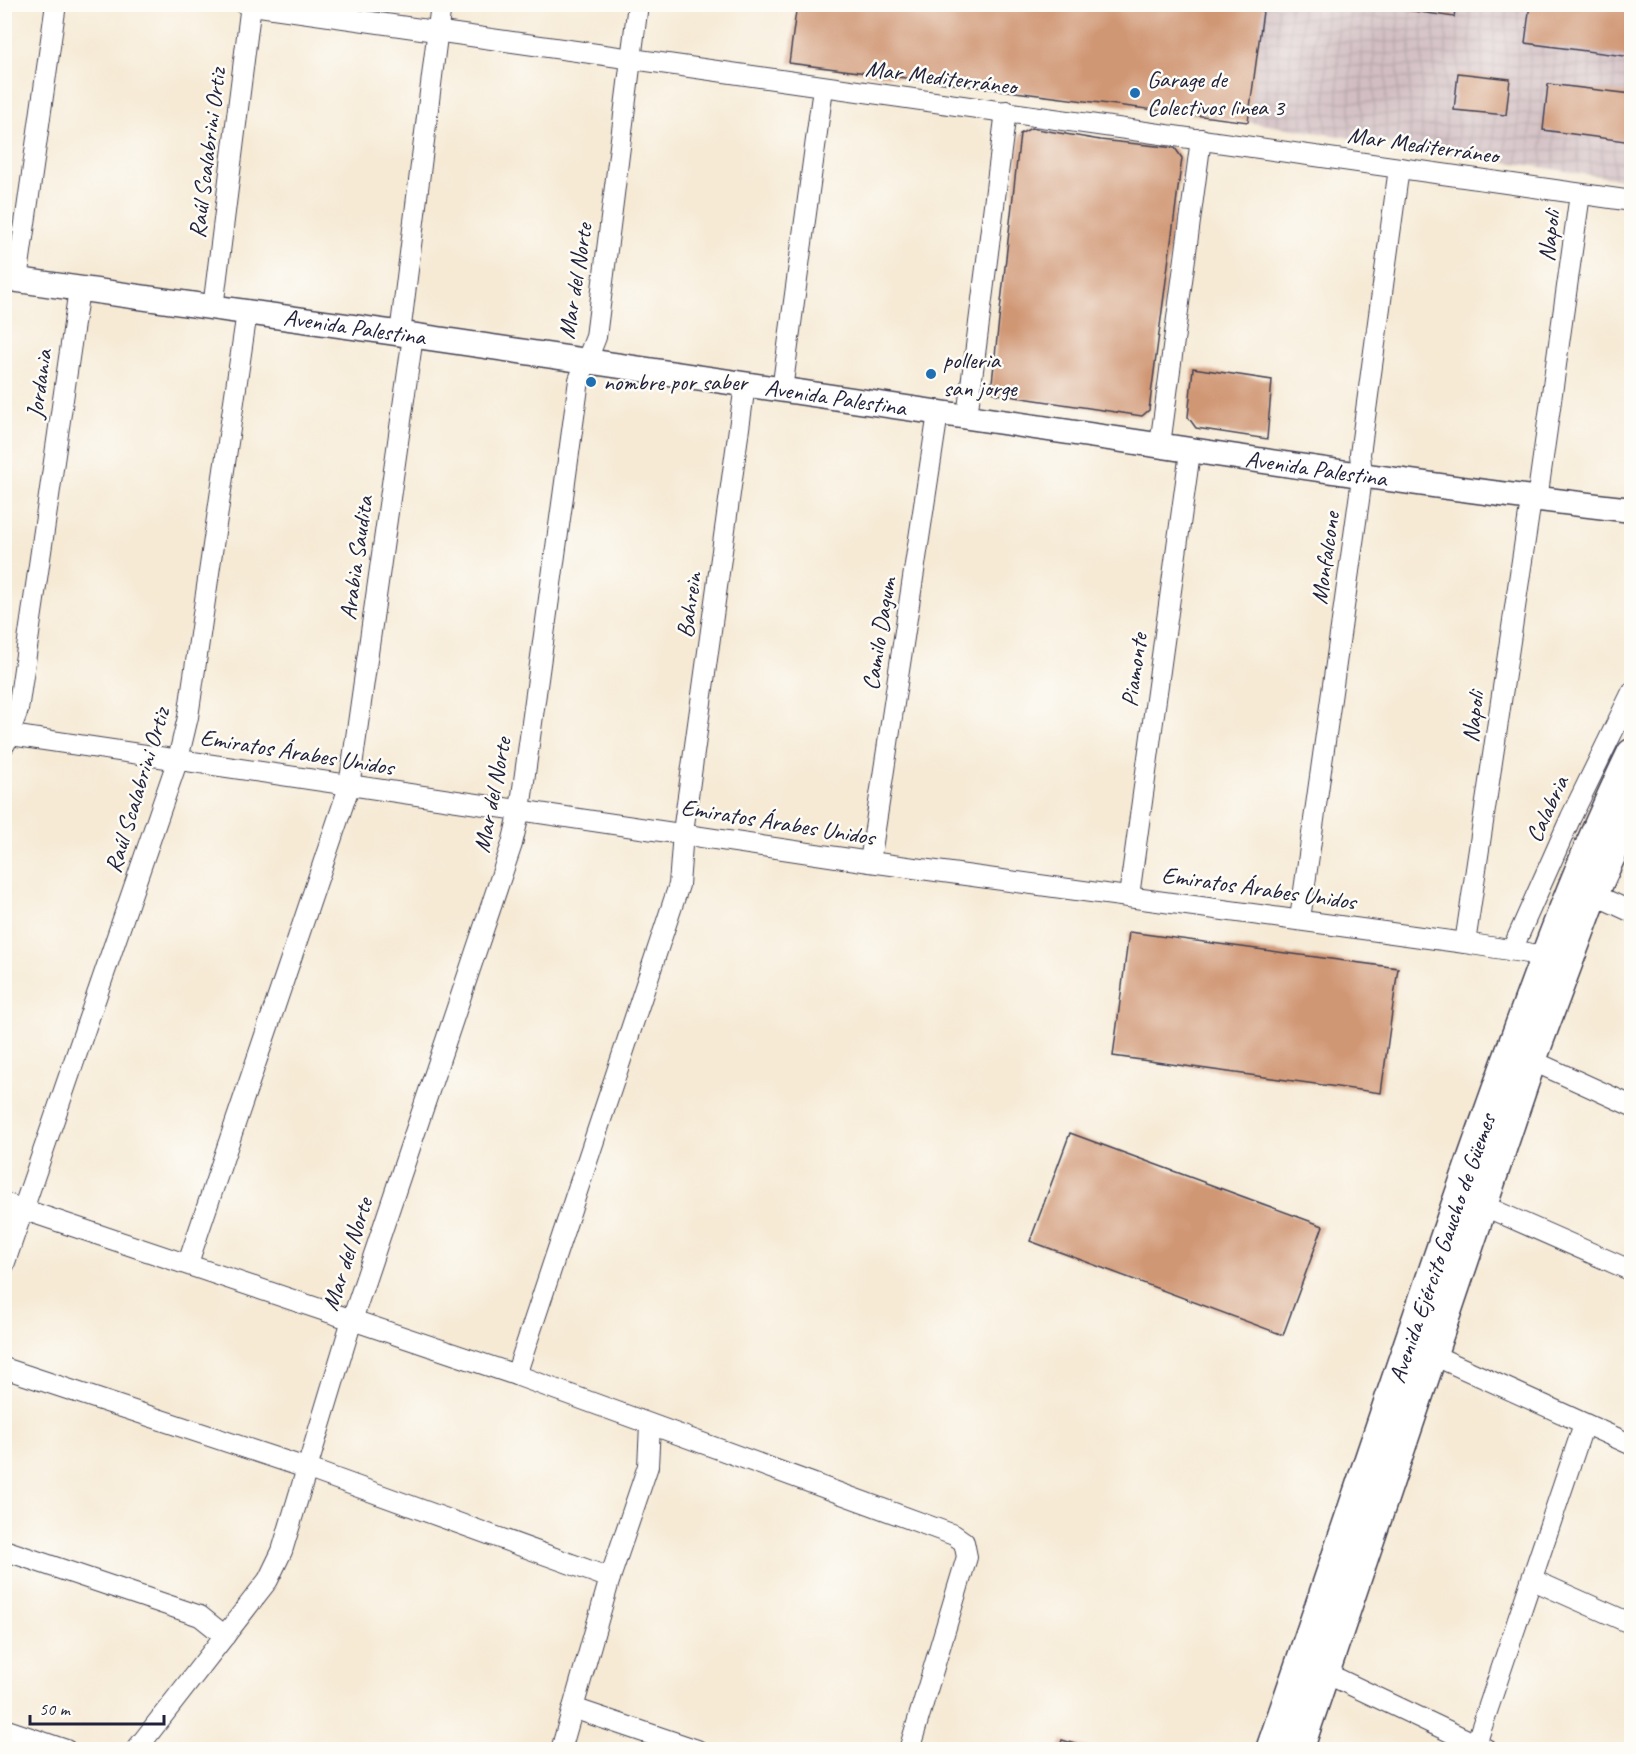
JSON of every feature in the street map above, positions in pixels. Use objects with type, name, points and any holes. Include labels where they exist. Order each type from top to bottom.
[{"type":"main road","name":"Avenida Ejército Gaucho de Güemes","points":[[1298,1749],[1313,1667],[1461,1191],[1543,961],[1587,852],[1632,754]]},
{"type":"main road","name":"Avenida Ejército Gaucho de Güemes","points":[[1271,1749],[1313,1667],[1431,1354],[1531,1060],[1593,894],[1632,807]]},
{"type":"street","points":[[11,279],[56,4]]},
{"type":"street","name":"Arabia Saudita","points":[[188,1263],[349,787],[406,335],[441,4]]},
{"type":"street","name":"Mar del Norte","points":[[136,1749],[225,1636],[275,1567],[352,1320],[500,881],[520,810],[579,380],[596,337],[638,4]]},
{"type":"street","name":"Mar Mediterráneo","points":[[249,5],[631,61],[1006,111],[1632,201]]},
{"type":"street","name":"Raúl Scalabrini Ortiz","points":[[213,308],[249,5]]},
{"type":"street","points":[[782,390],[823,88]]},
{"type":"street","points":[[967,417],[1006,111]]},
{"type":"street","points":[[1160,446],[1201,139]]},
{"type":"street","name":"Monfalcone","points":[[1300,919],[1362,475],[1360,454],[1399,168]]},
{"type":"street","name":"Napoli","points":[[1465,943],[1580,194]]},
{"type":"street","name":"Avenida Palestina","points":[[11,279],[586,361],[1191,452],[1534,500],[1632,510]]},
{"type":"street","name":"Jordania","points":[[6,738],[18,710],[79,289]]},
{"type":"street","name":"Raúl Scalabrini Ortiz","points":[[4,1265],[178,759],[188,717],[247,312]]},
{"type":"street","name":"Bahrein","points":[[516,1376],[679,885],[683,832],[745,385]]},
{"type":"street","name":"Camilo Dagum","points":[[870,862],[938,413]]},
{"type":"street","name":"Piamonte","points":[[1129,896],[1191,452]]},
{"type":"street","name":"Calabria","points":[[1512,950],[1571,817],[1632,692]]},
{"type":"street","name":"Emiratos Árabes Unidos","points":[[6,738],[178,759],[349,787],[683,832],[870,862],[1300,919],[1512,950],[1528,953],[1543,961]]},
{"type":"street","points":[[1593,894],[1632,912]]},
{"type":"street","points":[[1531,1060],[1632,1106]]},
{"type":"street","points":[[4,1203],[188,1263],[516,1376],[942,1530],[964,1542],[968,1557],[964,1574],[909,1749]]},
{"type":"street","points":[[1482,1205],[1632,1271]]},
{"type":"street","points":[[1431,1354],[1632,1445]]},
{"type":"street","points":[[4,1368],[306,1468],[610,1578]]},
{"type":"street","points":[[1313,1667],[1482,1747],[1584,1424]]},
{"type":"street","points":[[561,1749],[610,1578],[648,1466],[650,1426]]},
{"type":"street","points":[[4,1550],[200,1616],[225,1636]]},
{"type":"street","points":[[1533,1580],[1632,1624]]},
{"type":"street","points":[[573,1708],[697,1749]]},
{"type":"street","points":[[4,1729],[66,1749]]},
{"type":"shaded area","points":[[1264,5],[1631,5],[1631,181],[1248,122]]},
{"type":"building","name":"Garage de Colectivos linea 3","points":[[797,4],[1264,4],[1248,122],[789,63]]},
{"type":"building","points":[[1408,4],[1456,4],[1454,17],[1407,10]]},
{"type":"building","points":[[1530,4],[1632,4],[1632,57],[1525,43]]},
{"type":"building","points":[[1458,73],[1510,79],[1506,115],[1454,110]]},
{"type":"building","points":[[1548,84],[1632,94],[1632,142],[1543,130]]},
{"type":"building","points":[[1031,128],[1100,140],[1175,148],[1182,158],[1149,410],[1142,416],[996,394],[991,391],[1020,134]]},
{"type":"building","points":[[1193,368],[1272,380],[1267,439],[1196,428],[1188,417]]},
{"type":"building","points":[[1129,932],[1398,968],[1381,1093],[1113,1056]]},
{"type":"building","points":[[1070,1133],[1323,1226],[1283,1335],[1030,1241]]},
{"type":"building","points":[[1062,1740],[1091,1749],[1059,1749]]},
{"type":"place","name":"Garage de Colectivos linea 3","points":[[1135,93]]},
{"type":"place","name":"polleria san jorge","points":[[931,374]]},
{"type":"place","name":"nombre por saber","points":[[591,382]]}]
